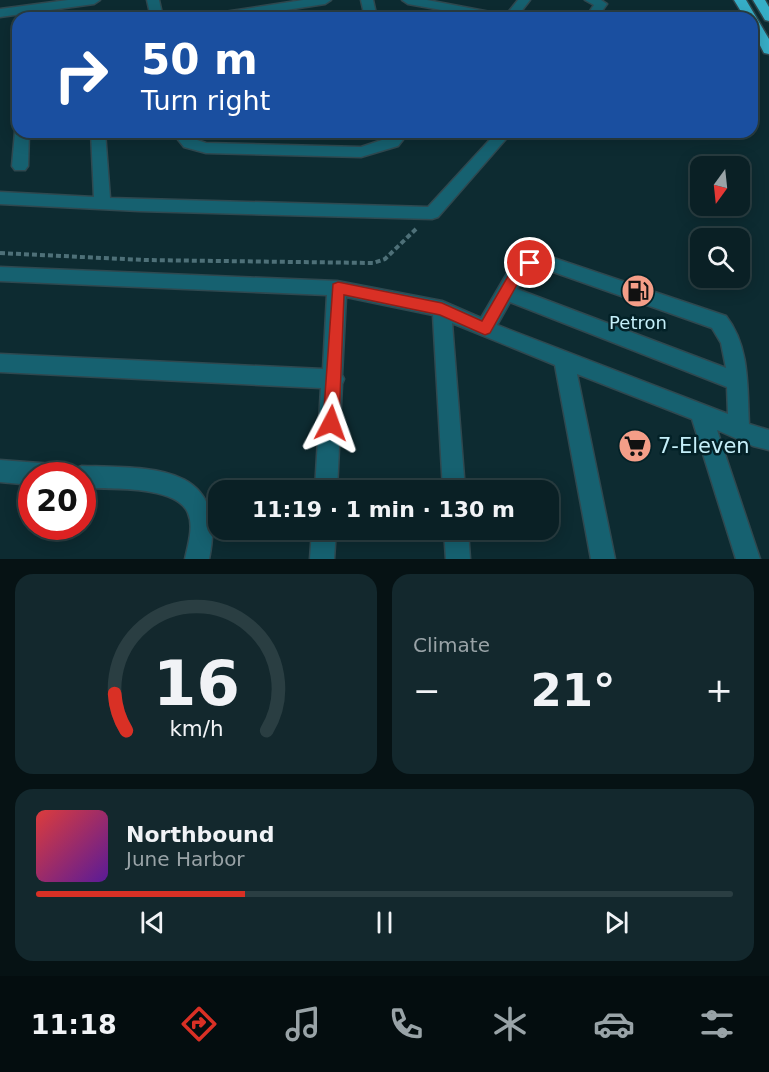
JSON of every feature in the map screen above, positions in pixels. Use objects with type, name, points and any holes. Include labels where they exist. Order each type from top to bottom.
[{"type":"highway","points":[[759,0],[769,17]]},
{"type":"highway","points":[[758,31],[769,50]]},
{"type":"street","points":[[249,12],[325,0]]},
{"type":"street","points":[[408,0],[473,12]]},
{"type":"street","points":[[515,12],[524,0]]},
{"type":"street","points":[[593,0],[601,4],[595,12]]},
{"type":"street","points":[[40,12],[92,3]]},
{"type":"street","points":[[20,166],[22,138]]},
{"type":"street","points":[[98,138],[102,203]]},
{"type":"street","points":[[184,138],[189,143],[206,148],[361,152],[393,142],[397,138]]},
{"type":"street","points":[[0,198],[432,213],[500,138]]},
{"type":"street","points":[[485,329],[519,268],[542,261],[718,322],[725,328],[733,344],[739,429]]},
{"type":"street","points":[[0,274],[338,288],[442,309],[485,329],[769,440]]},
{"type":"street","points":[[327,480],[338,288]]},
{"type":"street","points":[[505,292],[736,381]]},
{"type":"street","points":[[442,309],[453,480]]},
{"type":"street","points":[[564,359],[603,559]]},
{"type":"street","points":[[0,363],[334,379]]},
{"type":"street","points":[[700,412],[748,559]]},
{"type":"street","points":[[0,471],[18,472]]},
{"type":"street","points":[[96,478],[172,484],[189,493],[200,512],[197,559]]},
{"type":"street","points":[[322,559],[323,540]]},
{"type":"street","points":[[457,540],[458,559]]},
{"type":"path","points":[[0,253],[144,260],[373,263],[385,259],[432,213]]},
{"type":"place","name":"Petron","points":[[638,291]]},
{"type":"place","name":"7-Eleven","points":[[635,446]]},
{"type":"route","points":[[331,423],[338,288],[442,309],[485,329],[519,268],[530,263]]}]
